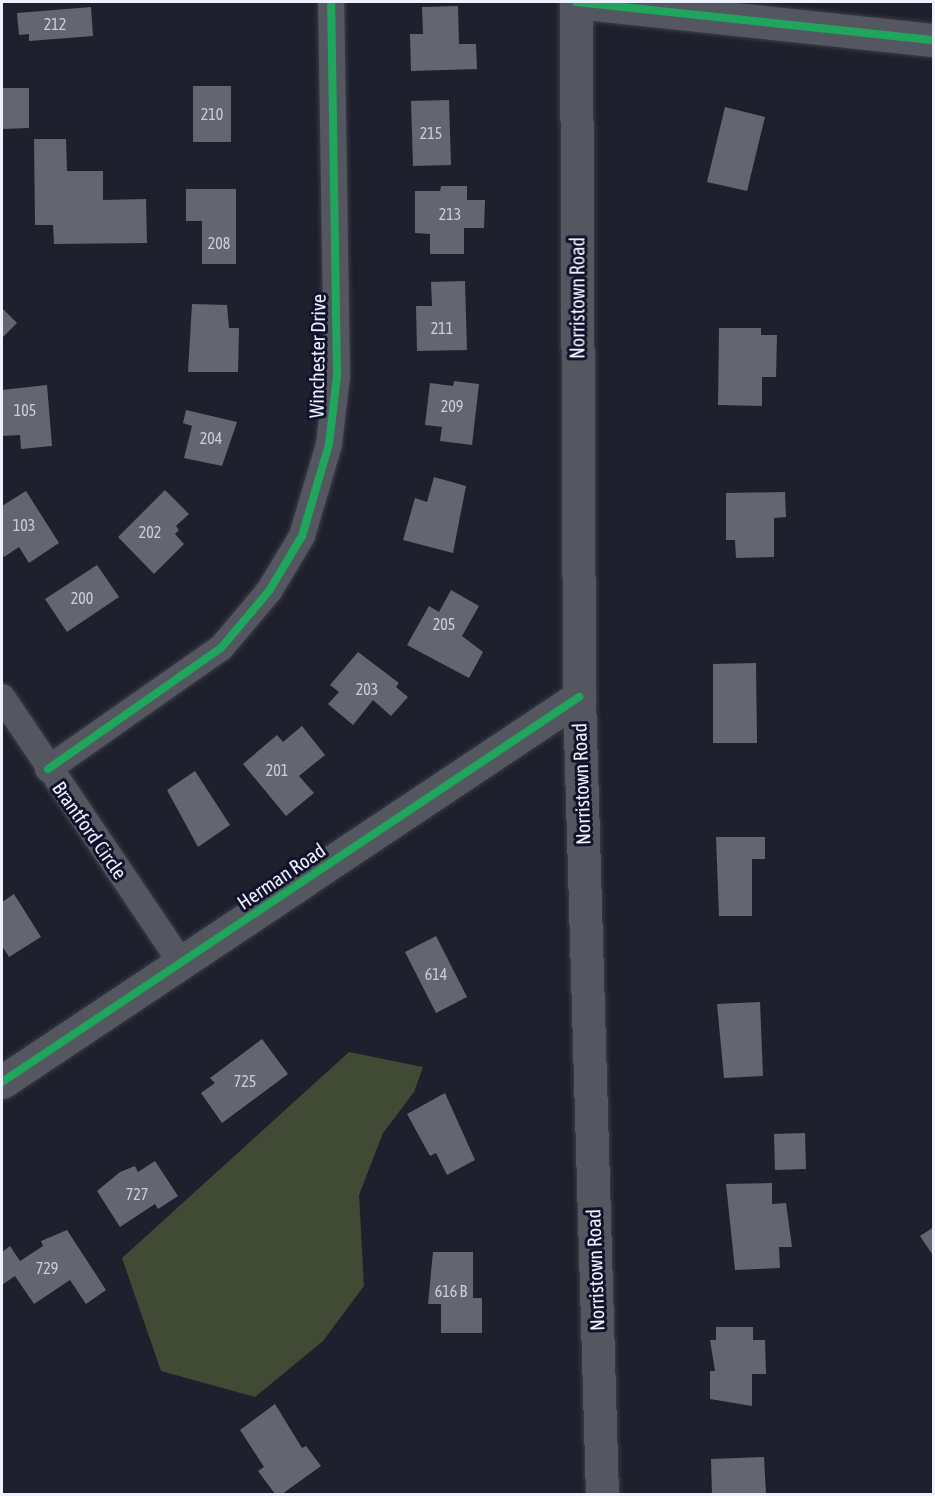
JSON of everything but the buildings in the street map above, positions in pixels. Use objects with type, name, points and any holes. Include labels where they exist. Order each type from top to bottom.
[{"type":"main road","points":[[576,2],[933,40]]},
{"type":"main road","name":"Norristown Road","points":[[576,2],[579,697],[602,1494]]},
{"type":"main road","name":"Herman Road","points":[[2,1082],[579,697]]},
{"type":"street","name":"Winchester Drive","points":[[48,769],[220,648],[268,591],[302,536],[330,444],[337,376],[331,2]]},
{"type":"street","name":"Brantford Circle","points":[[2,697],[48,769],[181,962]]},
{"type":"green space","points":[[349,1052],[423,1067],[414,1092],[383,1133],[359,1195],[364,1286],[323,1341],[255,1397],[161,1371],[122,1258]]},
{"type":"cycle path","points":[[48,769],[221,648],[269,591],[302,536],[329,444],[337,376],[331,2]]},
{"type":"cycle path","points":[[576,2],[934,40]]},
{"type":"cycle path","points":[[2,1082],[579,697]]}]
